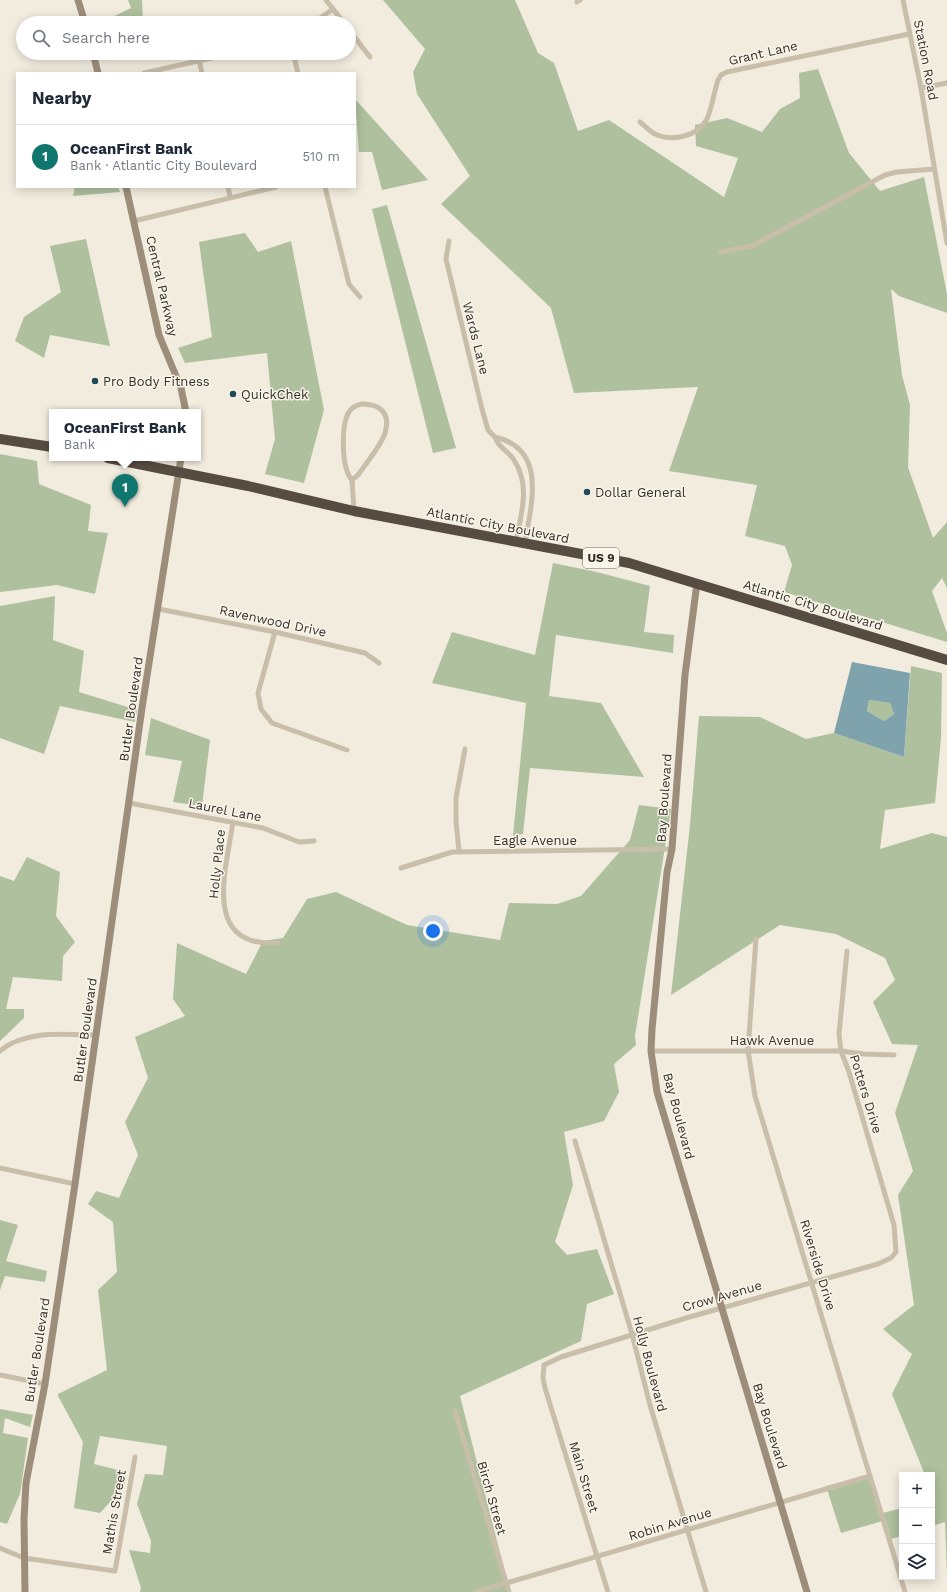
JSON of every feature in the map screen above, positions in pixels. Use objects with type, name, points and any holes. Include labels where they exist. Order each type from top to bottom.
[{"type":"highway","points":[[0,439],[49,447]]},
{"type":"highway","name":"Atlantic City Boulevard","points":[[123,461],[248,486],[354,511],[629,563],[697,582],[947,660]]},
{"type":"street","points":[[78,0],[83,16]]},
{"type":"street","points":[[326,0],[338,16]]},
{"type":"street","name":"Station Road","points":[[903,0],[921,88],[947,243]]},
{"type":"street","points":[[323,16],[333,9]]},
{"type":"street","name":"Grant Lane","points":[[640,122],[654,133],[674,138],[687,135],[700,129],[707,119],[718,80],[721,75],[727,72],[909,34]]},
{"type":"street","points":[[356,39],[370,57]]},
{"type":"street","points":[[95,60],[98,72]]},
{"type":"street","points":[[148,72],[199,60],[202,72]]},
{"type":"street","points":[[295,60],[298,72]]},
{"type":"street","points":[[921,88],[947,83]]},
{"type":"street","points":[[721,252],[752,246],[885,176],[898,172],[934,169]]},
{"type":"street","name":"Central Parkway","points":[[126,188],[159,335],[182,388],[186,409]]},
{"type":"street","points":[[228,188],[230,197]]},
{"type":"street","points":[[134,221],[271,188]]},
{"type":"street","points":[[325,188],[349,284],[360,297]]},
{"type":"street","name":"Wards Lane","points":[[448,241],[446,259],[488,430],[494,437],[496,444],[513,457],[522,474],[524,484],[521,542]]},
{"type":"street","points":[[352,480],[358,475],[385,434],[386,422],[384,411],[379,406],[373,404],[355,406],[349,411],[345,421],[344,468],[352,480],[354,511]]},
{"type":"street","points":[[494,437],[504,439],[518,450],[527,460],[532,472],[534,486],[521,542]]},
{"type":"street","points":[[179,472],[181,461]]},
{"type":"street","name":"Butler Boulevard","points":[[25,1592],[24,1519],[26,1483],[45,1384],[76,1184],[179,472]]},
{"type":"street","name":"Bay Boulevard","points":[[697,582],[685,675],[672,849],[668,872],[651,1051],[657,1092],[807,1592]]},
{"type":"street","name":"Ravenwood Drive","points":[[158,609],[275,632],[365,653],[379,663]]},
{"type":"street","points":[[275,632],[258,693],[261,709],[272,723],[347,750]]},
{"type":"street","points":[[459,851],[456,821],[456,798],[465,749]]},
{"type":"street","name":"Laurel Lane","points":[[130,803],[263,828],[299,842],[314,841]]},
{"type":"street","name":"Holly Place","points":[[233,822],[224,889],[226,918],[230,927],[245,938],[268,944],[278,943]]},
{"type":"street","name":"Eagle Avenue","points":[[401,868],[441,854],[459,851],[628,851],[672,849]]},
{"type":"street","name":"Riverside Drive","points":[[756,939],[748,1050],[755,1096],[904,1592]]},
{"type":"street","name":"Potters Drive","points":[[846,951],[840,1034],[841,1051],[852,1079],[894,1225],[896,1240]]},
{"type":"street","points":[[0,1051],[11,1043],[29,1037],[53,1034],[97,1035]]},
{"type":"street","name":"Hawk Avenue","points":[[651,1051],[841,1051],[864,1054],[894,1055]]},
{"type":"street","name":"Holly Boulevard","points":[[575,1140],[632,1334],[650,1405],[706,1592]]},
{"type":"street","points":[[0,1168],[76,1184]]},
{"type":"street","name":"Crow Avenue","points":[[543,1368],[547,1362],[632,1334],[878,1264],[891,1258],[896,1252],[896,1240]]},
{"type":"street","name":"Main Street","points":[[543,1368],[545,1388],[608,1592]]},
{"type":"street","points":[[0,1375],[45,1384]]},
{"type":"street","name":"Birch Street","points":[[455,1411],[509,1592]]},
{"type":"street","name":"Mathis Street","points":[[24,1558],[115,1571],[135,1457]]},
{"type":"street","name":"Robin Avenue","points":[[476,1592],[870,1476]]},
{"type":"street","points":[[0,1548],[24,1558]]},
{"type":"green space","points":[[128,0],[142,0],[143,16],[114,16],[131,8]]},
{"type":"green space","points":[[383,0],[515,0],[538,53],[554,63],[578,131],[609,120],[724,197],[738,158],[696,146],[695,125],[727,118],[762,132],[780,109],[800,98],[799,73],[818,69],[849,153],[880,191],[924,177],[947,294],[947,313],[899,296],[891,289],[902,375],[910,405],[908,467],[933,538],[947,522],[947,588],[942,578],[932,591],[947,633],[947,642],[784,592],[792,565],[785,546],[745,536],[757,485],[669,471],[698,387],[574,393],[551,308],[441,204],[470,176],[417,94],[413,72],[425,49]]},
{"type":"green space","points":[[356,100],[428,180],[382,190],[372,152],[359,152]]},
{"type":"green space","points":[[75,188],[118,188],[120,192],[73,196]]},
{"type":"green space","points":[[387,205],[456,448],[433,453],[372,209]]},
{"type":"green space","points":[[245,233],[258,252],[291,241],[324,410],[304,483],[265,474],[275,439],[267,353],[185,363],[178,348],[212,337],[199,242]]},
{"type":"green space","points":[[86,239],[110,346],[50,335],[44,358],[15,341],[24,317],[61,292],[50,246]]},
{"type":"green space","points":[[0,454],[37,461],[39,484],[91,505],[88,531],[108,533],[95,594],[57,585],[0,592]]},
{"type":"green space","points":[[553,563],[597,572],[650,586],[644,632],[674,635],[673,653],[556,635],[549,696],[601,703],[644,777],[530,768],[523,834],[513,836],[526,703],[432,683],[452,632],[535,655]]},
{"type":"green space","points":[[55,596],[53,640],[84,651],[79,692],[137,710],[135,722],[60,706],[44,754],[0,738],[0,606]]},
{"type":"green space","points":[[911,666],[942,673],[941,738],[935,803],[885,810],[880,849],[932,833],[947,837],[947,1576],[945,1522],[935,1525],[935,1472],[924,1472],[892,1394],[912,1354],[883,1329],[914,1305],[898,1195],[913,1171],[895,1113],[918,1045],[892,1044],[873,1002],[895,980],[885,958],[836,934],[780,925],[671,995],[690,825],[699,716],[760,717],[806,739],[834,733],[904,757]]},
{"type":"green space","points":[[869,700],[890,703],[894,714],[884,721],[867,711]]},
{"type":"green space","points":[[151,718],[210,740],[202,806],[173,802],[182,761],[145,755]]},
{"type":"green space","points":[[639,805],[671,809],[635,1036],[636,1045],[614,1064],[619,1092],[604,1121],[564,1132],[573,1185],[555,1242],[567,1255],[597,1249],[614,1294],[587,1304],[581,1341],[460,1396],[510,1592],[140,1592],[141,1588],[129,1550],[150,1553],[151,1541],[137,1504],[145,1474],[163,1475],[167,1446],[100,1436],[94,1464],[126,1472],[124,1487],[100,1513],[74,1508],[83,1442],[58,1394],[107,1370],[98,1290],[117,1272],[113,1222],[88,1204],[96,1191],[119,1198],[138,1155],[125,1122],[148,1078],[135,1037],[185,1016],[173,999],[177,943],[246,974],[263,941],[283,938],[307,899],[336,892],[407,925],[500,940],[509,903],[557,904],[581,896],[630,840]]},
{"type":"green space","points":[[27,857],[60,872],[56,916],[75,942],[63,956],[62,981],[13,977],[6,1009],[24,1009],[24,1018],[0,1041],[0,876],[14,881]]},
{"type":"green space","points":[[0,1220],[18,1225],[6,1261],[47,1271],[45,1282],[5,1276],[0,1290]]},
{"type":"green space","points":[[0,1409],[33,1415],[30,1427],[5,1418],[3,1433],[28,1438],[20,1494],[7,1524],[0,1522]]},
{"type":"green space","points":[[872,1475],[883,1513],[899,1509],[899,1537],[891,1539],[886,1520],[841,1533],[826,1486]]},
{"type":"water","points":[[852,662],[910,673],[904,757],[834,733]],"holes":[[[869,700],[890,703],[894,714],[884,721],[867,711]]]},
{"type":"place","name":"Pro Body Fitness","points":[[95,381]]},
{"type":"place","name":"QuickChek","points":[[233,394]]},
{"type":"place","name":"Dollar General","points":[[587,492]]},
{"type":"place","name":"OceanFirst Bank","points":[[125,507]]}]
